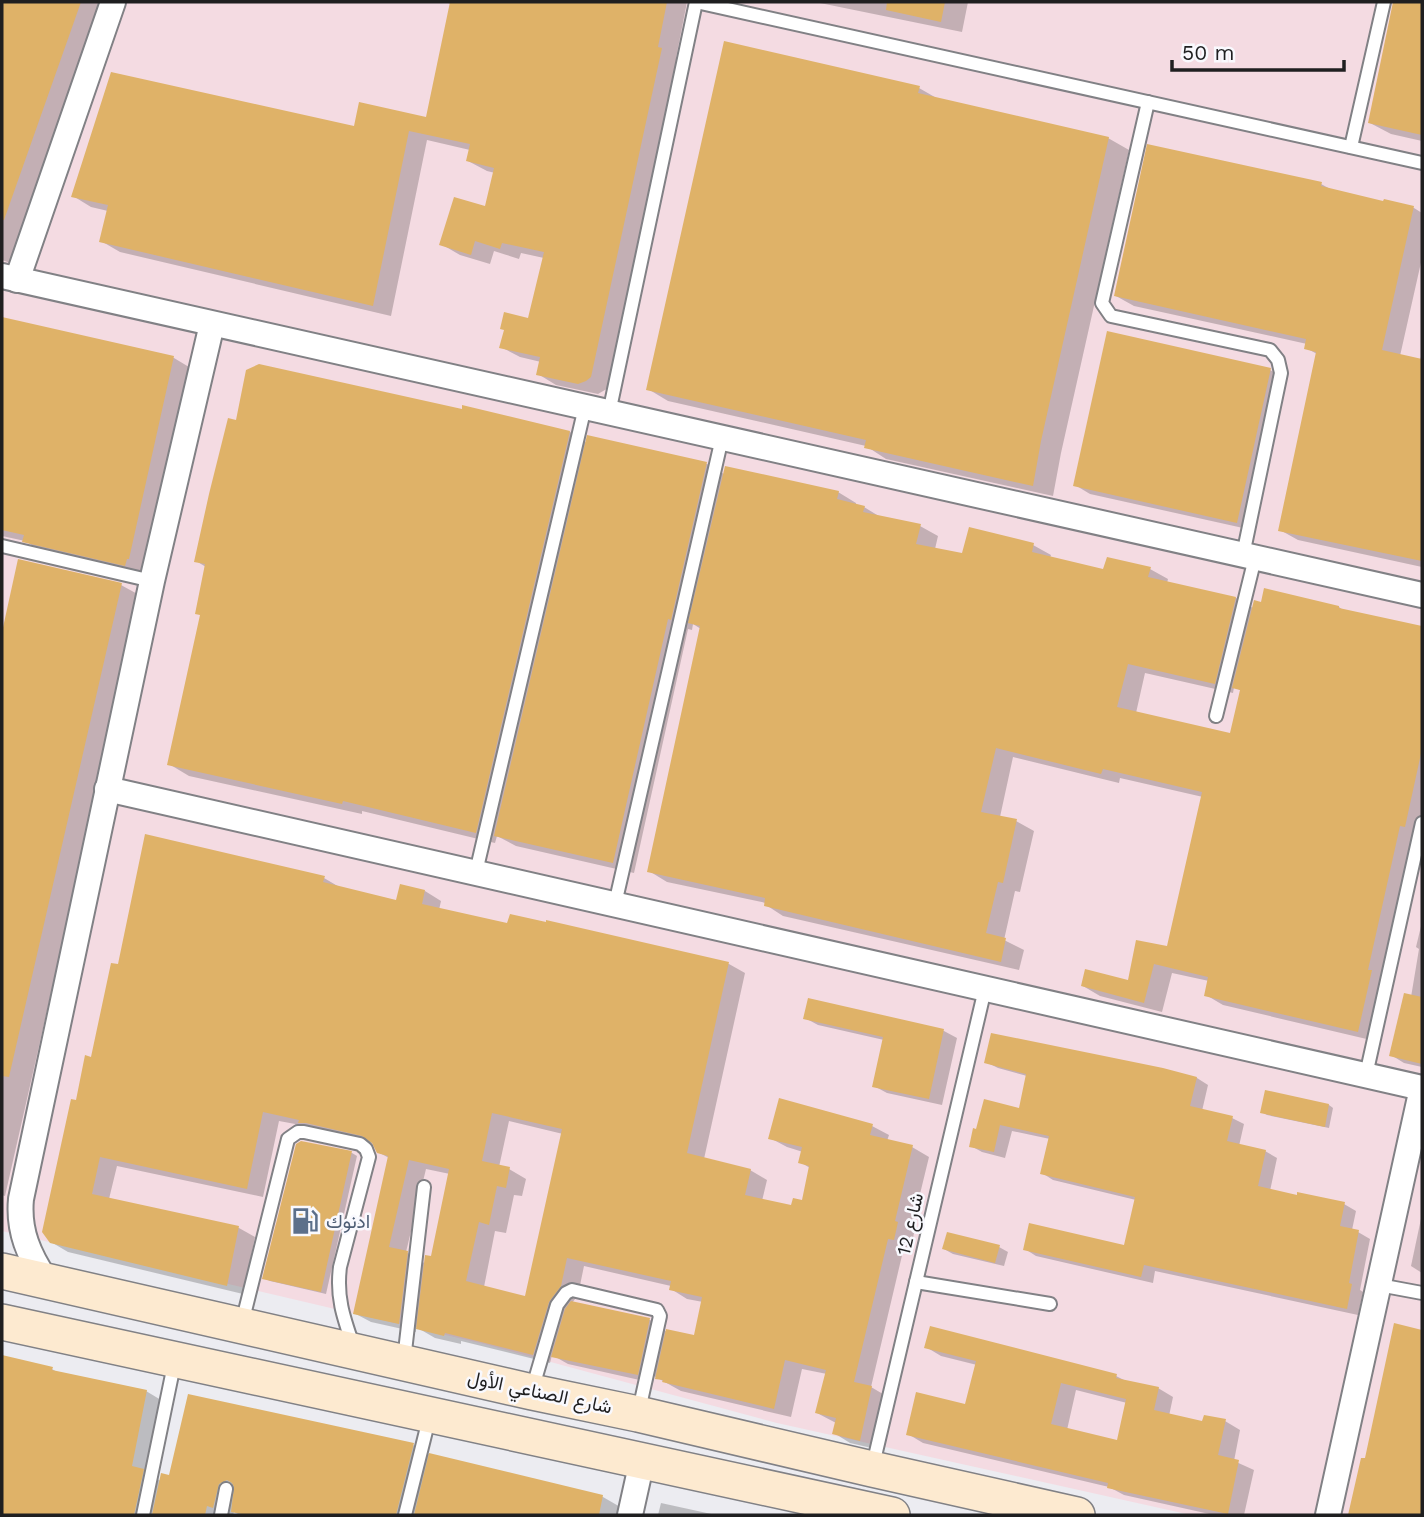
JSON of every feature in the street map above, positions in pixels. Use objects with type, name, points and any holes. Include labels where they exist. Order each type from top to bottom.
[{"type":"main road","name":"شارع الصناعي الأول","points":[[2,1271],[1077,1515]]},
{"type":"main road","points":[[2,1322],[892,1515]]},
{"type":"street","points":[[113,2],[10,278],[1422,596]]},
{"type":"street","points":[[47,1282],[26,1243],[20,1214],[21,1199],[152,581],[212,324]]},
{"type":"street","points":[[107,789],[1422,1088],[1328,1515]]},
{"type":"street","points":[[2,1229],[21,1199]]},
{"type":"street","points":[[630,1515],[642,1461]]},
{"type":"lane","points":[[609,413],[696,2],[1422,163]]},
{"type":"lane","points":[[1351,147],[1384,2]]},
{"type":"lane","points":[[1148,102],[1102,303],[1111,316],[1270,350],[1278,360],[1281,373],[1249,557],[1216,716]]},
{"type":"lane","points":[[475,872],[584,407]]},
{"type":"lane","points":[[615,904],[722,438]]},
{"type":"lane","points":[[2,545],[152,581]]},
{"type":"lane","points":[[1366,1075],[1422,823]]},
{"type":"lane","name":"شارع 12","points":[[872,1469],[985,989]]},
{"type":"lane","points":[[241,1326],[264,1251],[286,1144],[292,1135],[304,1132],[360,1144],[369,1157],[340,1267],[338,1295],[356,1352]]},
{"type":"lane","points":[[404,1362],[424,1187]]},
{"type":"lane","points":[[327,1264],[340,1267]]},
{"type":"lane","points":[[916,1282],[1050,1304]]},
{"type":"lane","points":[[1378,1285],[1422,1293]]},
{"type":"lane","points":[[532,1392],[557,1306],[566,1293],[572,1290],[657,1310],[660,1316],[638,1414]]},
{"type":"lane","points":[[143,1515],[175,1360]]},
{"type":"lane","points":[[405,1515],[430,1415]]},
{"type":"lane","points":[[221,1515],[226,1489]]},
{"type":"shaded area","points":[[2,2],[1422,2],[1422,1515],[1191,1515],[777,1423],[484,1344],[2,1231]]},
{"type":"building","points":[[2,2],[81,2],[4,220],[2,220]]},
{"type":"building","points":[[450,2],[667,2],[658,47],[662,48],[591,377],[586,381],[578,384],[536,375],[540,357],[499,348],[504,330],[500,329],[504,312],[528,318],[544,252],[502,243],[500,249],[475,241],[471,255],[439,245],[454,197],[485,206],[494,168],[466,161],[470,144],[409,131],[373,306],[99,242],[108,205],[71,197],[111,72],[354,126],[359,102],[426,117]]},
{"type":"building","points":[[887,2],[945,2],[941,22],[886,10]]},
{"type":"building","points":[[1393,2],[1422,2],[1422,135],[1368,123]]},
{"type":"building","points":[[724,41],[920,86],[918,93],[1109,137],[1033,486],[864,448],[866,440],[646,390]]},
{"type":"building","points":[[1147,144],[1322,182],[1321,186],[1414,206],[1382,350],[1422,359],[1422,561],[1278,531],[1316,352],[1304,349],[1306,339],[1114,296]]},
{"type":"building","points":[[2,317],[174,356],[129,559],[125,566],[22,542],[24,535],[2,530]]},
{"type":"building","points":[[1107,331],[1271,368],[1237,523],[1073,486]]},
{"type":"building","points":[[259,364],[462,409],[462,405],[570,431],[476,833],[343,801],[342,804],[167,765],[200,615],[195,614],[205,564],[194,562],[209,494],[228,418],[236,420],[246,370]]},
{"type":"building","points":[[587,435],[707,462],[671,620],[668,619],[613,863],[494,836]]},
{"type":"building","points":[[725,466],[839,491],[837,499],[865,506],[863,512],[921,524],[916,544],[962,553],[969,527],[1034,543],[1032,552],[1103,569],[1107,557],[1151,567],[1148,577],[1236,597],[1215,684],[1128,664],[1117,707],[1230,733],[1240,690],[1232,688],[1254,600],[1261,602],[1264,588],[1422,626],[1422,749],[1405,827],[1400,826],[1368,970],[1372,970],[1358,1032],[1204,996],[1208,977],[1154,964],[1144,1003],[1081,986],[1085,969],[1128,980],[1136,940],[1167,946],[1202,792],[1103,769],[1101,774],[996,748],[981,812],[1017,819],[1003,883],[998,882],[986,933],[1006,938],[1001,962],[764,906],[765,898],[647,872],[700,626],[688,623]]},
{"type":"building","points":[[18,559],[122,583],[9,1077],[2,1076],[2,632]]},
{"type":"building","points":[[145,834],[325,876],[323,882],[396,900],[400,884],[425,890],[422,904],[507,923],[510,914],[546,920],[729,962],[687,1153],[751,1169],[745,1195],[791,1205],[793,1198],[802,1200],[809,1166],[798,1163],[802,1147],[768,1139],[779,1098],[873,1124],[870,1135],[913,1145],[895,1221],[898,1222],[894,1240],[888,1239],[854,1382],[872,1386],[860,1441],[832,1434],[836,1418],[815,1413],[826,1370],[785,1360],[774,1409],[655,1379],[666,1329],[694,1335],[702,1297],[669,1290],[671,1281],[567,1258],[561,1286],[549,1302],[533,1355],[445,1333],[444,1336],[416,1329],[425,1255],[431,1256],[449,1169],[409,1160],[389,1247],[408,1251],[399,1324],[353,1314],[388,1156],[377,1153],[372,1143],[362,1136],[298,1123],[299,1120],[263,1112],[247,1189],[100,1157],[92,1194],[239,1226],[227,1286],[50,1243],[42,1232],[71,1099],[76,1100],[85,1055],[91,1057],[111,963],[118,964]],"holes":[[[492,1113],[562,1129],[525,1296],[466,1281],[479,1222],[489,1225],[497,1186],[506,1188],[510,1167],[482,1161]]]},
{"type":"building","points":[[1404,993],[1422,997],[1422,1064],[1389,1056]]},
{"type":"building","points":[[808,998],[944,1029],[929,1099],[872,1087],[883,1037],[803,1019]]},
{"type":"building","points":[[991,1033],[1197,1077],[1190,1106],[1233,1116],[1227,1141],[1266,1150],[1258,1186],[1345,1202],[1340,1226],[1359,1230],[1347,1309],[1144,1265],[1141,1277],[1023,1250],[1029,1223],[1124,1245],[1135,1197],[1040,1174],[1049,1136],[1000,1125],[994,1152],[969,1147],[984,1099],[1019,1108],[1026,1074],[984,1063]]},
{"type":"building","points":[[1265,1090],[1329,1104],[1325,1127],[1260,1113]]},
{"type":"building","name":"ادنوك","points":[[301,1141],[352,1151],[321,1292],[262,1279],[296,1144]]},
{"type":"building","points":[[947,1232],[1000,1245],[995,1263],[942,1249]]},
{"type":"building","points":[[571,1301],[650,1318],[638,1375],[551,1357],[565,1309]]},
{"type":"building","points":[[1394,1323],[1422,1330],[1422,1515],[1348,1515],[1361,1458],[1365,1458]]},
{"type":"building","points":[[930,1326],[1117,1374],[1116,1378],[1159,1387],[1154,1410],[1202,1421],[1204,1415],[1226,1419],[1218,1455],[1239,1460],[1228,1514],[1107,1488],[1108,1483],[906,1435],[916,1392],[965,1404],[976,1361],[924,1348]],"holes":[[[1061,1383],[1126,1399],[1117,1440],[1051,1424]]]},
{"type":"building","points":[[2,1355],[53,1367],[52,1370],[147,1390],[132,1466],[144,1469],[134,1515],[2,1515]]},
{"type":"building","points":[[188,1394],[414,1443],[396,1515],[247,1515],[231,1512],[234,1487],[227,1480],[219,1484],[213,1508],[207,1506],[205,1515],[152,1515],[161,1473],[169,1475]]},
{"type":"building","points":[[429,1453],[603,1495],[599,1515],[414,1515]]},
{"type":"place","name":"ادنوك","points":[[305,1221]]}]
